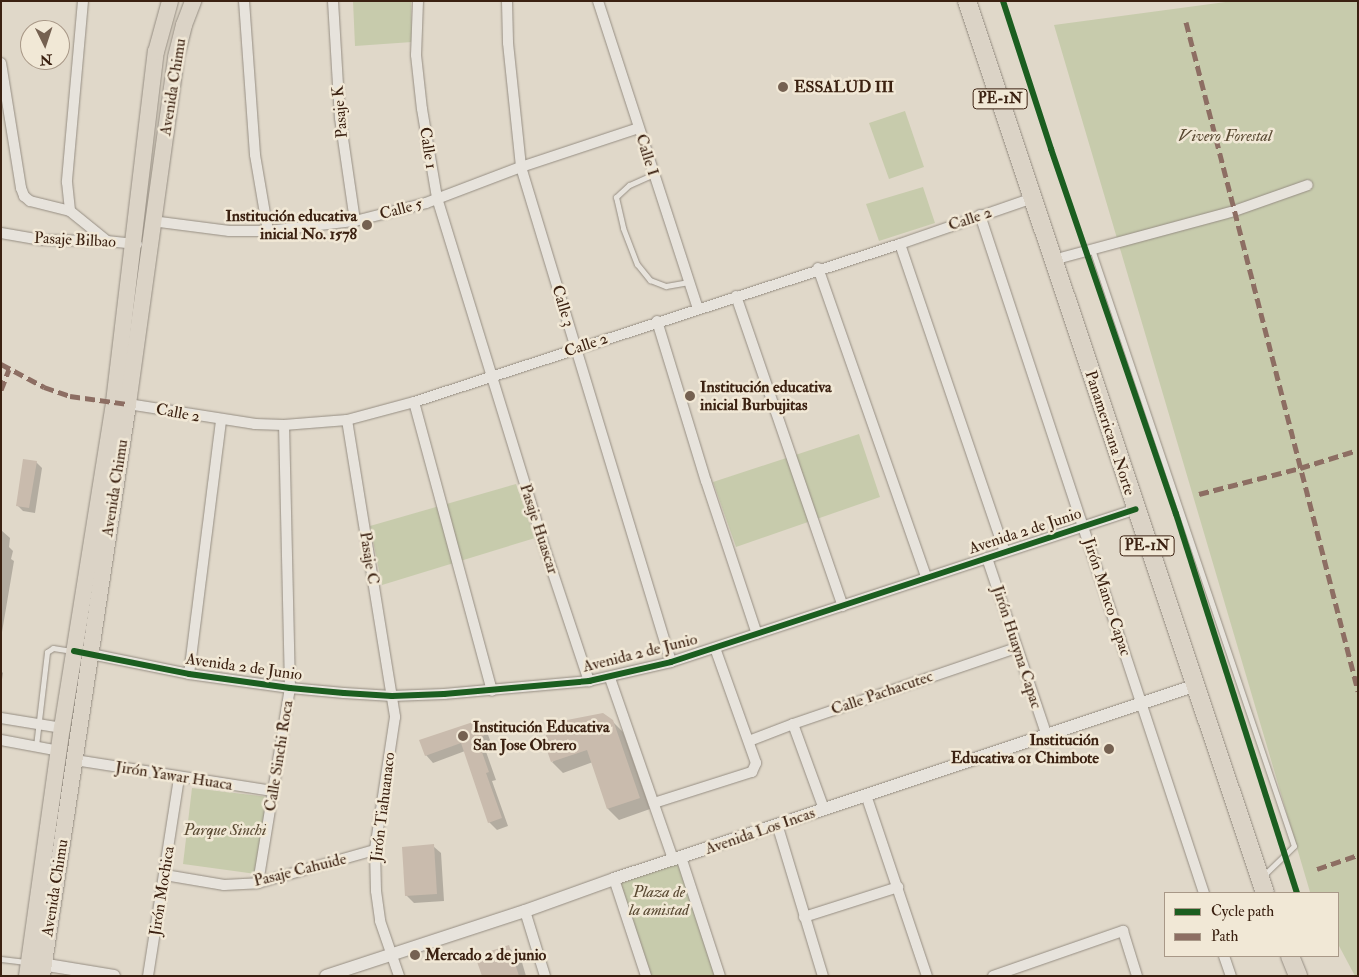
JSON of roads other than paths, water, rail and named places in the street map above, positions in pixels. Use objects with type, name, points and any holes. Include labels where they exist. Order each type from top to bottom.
[{"type":"highway","name":"Panamericana Norte","points":[[967,1],[1262,886]]},
{"type":"highway","points":[[1290,957],[1298,976]]},
{"type":"main road","name":"Avenida Chimu","points":[[35,969],[62,728],[81,652],[128,404],[156,52],[170,1]]},
{"type":"main road","name":"Avenida Chimu","points":[[35,969],[75,760],[81,652],[114,402],[141,244],[152,221],[176,57],[184,25],[193,1]]},
{"type":"street","points":[[70,211],[67,182],[82,1]]},
{"type":"street","points":[[244,1],[254,155],[268,231]]},
{"type":"street","name":"Pasaje K","points":[[333,1],[340,118],[355,221]]},
{"type":"street","name":"Calle 1","points":[[418,1],[416,55],[422,110],[437,198],[492,377]]},
{"type":"street","name":"Calle 3","points":[[507,1],[508,43],[520,167],[623,510],[671,662]]},
{"type":"street","name":"Calle I","points":[[598,1],[698,308]]},
{"type":"street","points":[[1,63],[21,188],[24,196],[30,201],[70,211],[107,241]]},
{"type":"street","name":"Calle 5","points":[[152,221],[229,231],[268,231],[355,221],[437,198],[520,167],[639,128]]},
{"type":"street","points":[[1053,260],[1234,211],[1308,185]]},
{"type":"street","name":"Calle 2","points":[[128,404],[222,420],[284,425],[347,420],[414,402],[492,377],[818,268],[900,244],[1033,198]]},
{"type":"street","name":"Jirón Manco Capac","points":[[980,215],[1204,892]]},
{"type":"street","name":"Pasaje Bilbao","points":[[1,233],[41,240],[107,241],[141,244]]},
{"type":"street","points":[[900,244],[1005,552]]},
{"type":"street","points":[[818,268],[926,577]]},
{"type":"street","points":[[736,296],[843,606]]},
{"type":"street","points":[[657,321],[706,481],[757,634]]},
{"type":"street","name":"Pasaje Huascar","points":[[492,377],[589,681]]},
{"type":"street","points":[[414,402],[492,690]]},
{"type":"street","points":[[189,674],[222,420]]},
{"type":"street","name":"Pasaje C","points":[[347,420],[392,696]]},
{"type":"street","name":"Calle Sinchi Roca","points":[[258,884],[290,688],[284,425]]},
{"type":"street","name":"Avenida 2 de Junio","points":[[81,652],[189,674],[290,688],[392,696],[492,690],[589,681],[610,678],[671,662],[1135,509]]},
{"type":"street","name":"Jirón Huayna Capac","points":[[988,558],[1016,648],[1047,736]]},
{"type":"street","points":[[654,803],[752,772],[756,763],[715,648]]},
{"type":"street","name":"Calle Pachacutec","points":[[749,741],[793,724],[1016,648]]},
{"type":"street","points":[[610,678],[654,803],[677,858],[720,976]]},
{"type":"street","name":"Avenida Los Incas","points":[[326,976],[525,912],[614,878],[1194,686]]},
{"type":"street","name":"Jirón Tiahuanaco","points":[[392,696],[395,717],[375,850],[376,891],[380,921],[399,976]]},
{"type":"street","points":[[1,718],[62,728]]},
{"type":"street","points":[[793,724],[824,809]]},
{"type":"street","points":[[1,740],[59,752]]},
{"type":"street","name":"Jirón Yawar Huaca","points":[[75,760],[273,791]]},
{"type":"street","name":"Jirón Mochica","points":[[148,976],[179,777]]},
{"type":"street","points":[[866,795],[927,976]]},
{"type":"street","points":[[777,824],[823,976]]},
{"type":"street","name":"Pasaje Cahuide","points":[[165,875],[224,885],[258,884],[375,850]]},
{"type":"street","points":[[614,878],[646,976]]},
{"type":"street","points":[[804,916],[898,887]]},
{"type":"street","points":[[525,912],[545,976]]},
{"type":"street","points":[[993,976],[1123,931],[1137,976]]},
{"type":"street","points":[[1224,957],[1230,976]]},
{"type":"street","points":[[35,969],[114,976]]},
{"type":"lane","points":[[654,174],[629,185],[616,196],[623,228],[637,264],[650,280],[666,286],[689,282]]},
{"type":"lane","points":[[1092,249],[1294,846],[1262,886]]},
{"type":"lane","points":[[36,747],[47,652],[53,648],[81,652]]},
{"type":"lane","points":[[1,959],[35,969]]},
{"type":"place","name":"ESSALUD III","points":[[783,87]]},
{"type":"place","name":"Institución educativa inicial No. 1578","points":[[367,225]]},
{"type":"place","name":"Institución educativa inicial Burbujitas","points":[[690,396]]},
{"type":"place","name":"Institución Educativa San Jose Obrero","points":[[463,736]]},
{"type":"place","name":"Institución Educativa 01 Chimbote","points":[[1109,749]]},
{"type":"place","name":"Mercado 2 de junio","points":[[415,955]]},
{"type":"park label","name":"Vivero Forestal","points":[[1225,136]]},
{"type":"park label","name":"Parque Sinchi","points":[[225,830]]},
{"type":"park label","name":"Plaza de la amistad","points":[[659,901]]}]
